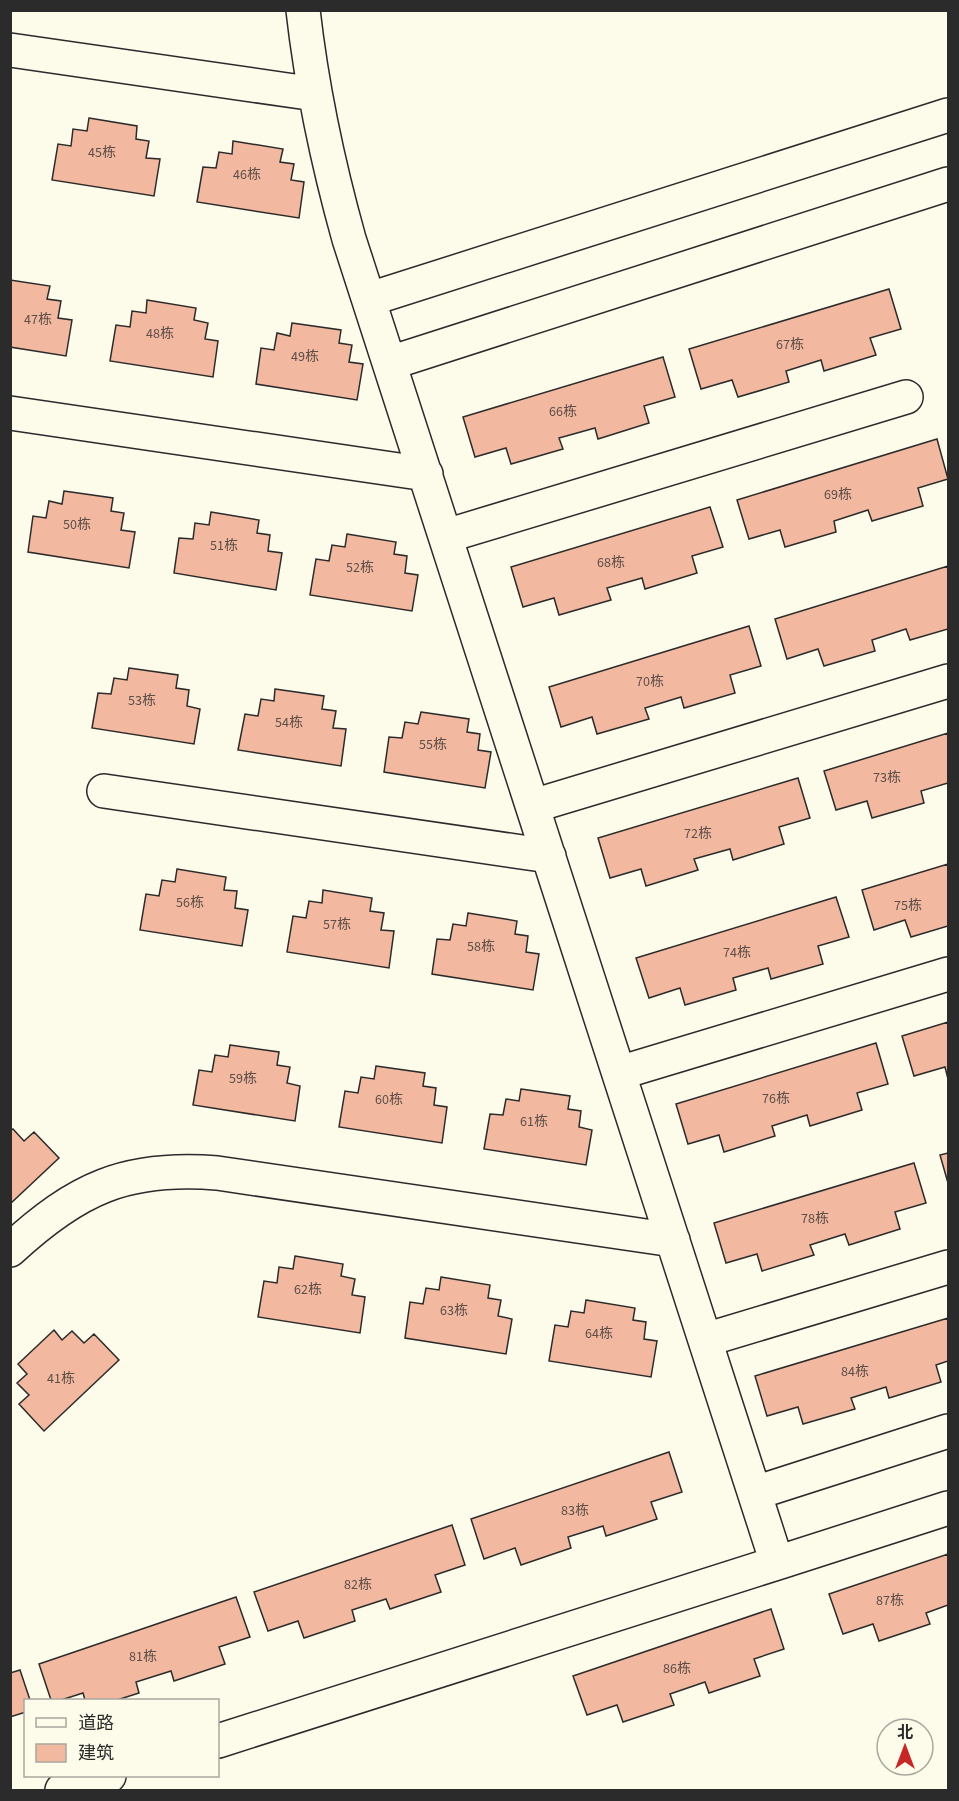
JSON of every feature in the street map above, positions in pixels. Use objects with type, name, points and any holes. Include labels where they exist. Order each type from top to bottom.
[{"type":"lane","points":[[303,10],[315,94],[332,178],[349,239],[777,1563]]},
{"type":"lane","points":[[10,50],[315,94]]},
{"type":"lane","points":[[370,299],[948,115]]},
{"type":"lane","points":[[390,363],[948,184]]},
{"type":"lane","points":[[446,536],[906,397]]},
{"type":"lane","points":[[10,413],[426,474]]},
{"type":"lane","points":[[533,806],[948,681]]},
{"type":"lane","points":[[104,791],[549,856]]},
{"type":"lane","points":[[619,1073],[948,974]]},
{"type":"lane","points":[[10,1250],[52,1214],[77,1198],[103,1186],[131,1177],[159,1172],[189,1171],[673,1240]]},
{"type":"lane","points":[[705,1340],[948,1267]]},
{"type":"lane","points":[[755,1493],[948,1431]]},
{"type":"lane","points":[[219,1741],[948,1508]]},
{"type":"lane","points":[[62,1791],[106,1777]]},
{"type":"building","points":[[89,118],[137,126],[136,139],[149,141],[146,158],[160,159],[154,196],[52,180],[58,144],[71,146],[73,129],[87,131]]},
{"type":"building","points":[[233,141],[283,149],[280,162],[294,164],[291,180],[304,182],[299,218],[197,202],[203,167],[216,168],[219,152],[232,154]]},
{"type":"building","points":[[10,280],[50,286],[47,299],[61,301],[58,318],[72,320],[66,356],[10,347]]},
{"type":"building","points":[[889,289],[901,329],[870,338],[876,355],[824,371],[821,360],[786,371],[789,382],[738,397],[732,380],[701,389],[689,349]]},
{"type":"building","points":[[147,300],[196,308],[194,320],[208,323],[205,339],[218,341],[213,377],[110,361],[116,325],[130,327],[132,311],[146,313]]},
{"type":"building","points":[[292,323],[341,330],[339,343],[352,345],[349,362],[363,364],[357,400],[256,384],[261,348],[274,350],[277,333],[290,336]]},
{"type":"building","points":[[663,357],[675,397],[644,406],[649,423],[598,439],[595,428],[559,438],[563,449],[511,464],[506,448],[475,457],[463,417]]},
{"type":"building","points":[[937,439],[948,479],[918,488],[923,506],[872,521],[868,510],[834,521],[836,532],[785,547],[780,530],[749,539],[737,500]]},
{"type":"building","points":[[64,491],[113,498],[111,511],[124,513],[121,530],[135,532],[129,568],[28,552],[33,516],[46,518],[49,501],[62,504]]},
{"type":"building","points":[[710,507],[723,547],[692,556],[697,573],[645,589],[642,578],[607,588],[611,600],[559,615],[554,598],[523,607],[511,567]]},
{"type":"building","points":[[211,512],[259,520],[257,533],[270,535],[268,551],[282,553],[276,590],[174,573],[179,538],[193,539],[195,523],[209,525]]},
{"type":"building","points":[[347,534],[396,542],[394,554],[407,556],[405,573],[418,575],[412,611],[310,595],[316,559],[329,561],[332,545],[345,547]]},
{"type":"building","points":[[948,566],[948,629],[910,640],[906,629],[872,640],[875,651],[824,666],[818,649],[787,659],[775,619]]},
{"type":"building","points":[[749,626],[761,666],[730,675],[735,693],[684,708],[681,697],[645,708],[649,719],[597,734],[592,717],[561,727],[549,687]]},
{"type":"building","points":[[129,668],[178,675],[176,688],[189,690],[187,706],[200,709],[194,744],[92,728],[98,693],[111,694],[114,678],[127,680]]},
{"type":"building","points":[[275,689],[324,696],[322,709],[336,711],[333,728],[346,729],[341,766],[238,750],[245,714],[258,716],[261,699],[274,701]]},
{"type":"building","points":[[421,712],[469,719],[467,732],[480,734],[478,750],[491,752],[485,788],[384,772],[389,737],[402,738],[405,722],[418,724]]},
{"type":"building","points":[[948,733],[948,783],[921,791],[924,803],[872,818],[867,801],[836,810],[824,771]]},
{"type":"building","points":[[798,778],[810,818],[779,827],[784,844],[733,860],[730,849],[694,859],[698,870],[646,886],[641,869],[610,878],[598,838]]},
{"type":"building","points":[[948,864],[948,926],[911,937],[905,920],[874,930],[862,890]]},
{"type":"building","points":[[177,869],[226,877],[224,890],[237,891],[235,908],[248,910],[242,946],[140,930],[146,894],[159,896],[162,880],[175,882]]},
{"type":"building","points":[[323,890],[372,898],[370,911],[384,913],[381,930],[394,931],[389,968],[287,952],[293,916],[306,918],[309,901],[322,903]]},
{"type":"building","points":[[836,897],[849,937],[818,946],[823,964],[771,979],[768,968],[733,978],[736,990],[685,1005],[680,988],[649,998],[636,958]]},
{"type":"building","points":[[468,913],[517,921],[515,934],[528,936],[526,952],[539,954],[533,990],[432,974],[437,939],[450,940],[453,924],[466,926]]},
{"type":"building","points":[[948,1022],[948,1079],[945,1067],[914,1076],[902,1036]]},
{"type":"building","points":[[876,1043],[888,1084],[857,1093],[862,1110],[810,1126],[807,1115],[772,1126],[775,1136],[724,1152],[719,1135],[688,1144],[676,1104]]},
{"type":"building","points":[[230,1045],[279,1052],[277,1065],[290,1067],[287,1083],[300,1086],[295,1121],[193,1105],[199,1070],[212,1072],[215,1055],[228,1057]]},
{"type":"building","points":[[376,1066],[425,1073],[423,1086],[436,1088],[434,1105],[447,1107],[442,1143],[339,1127],[345,1091],[358,1093],[361,1077],[374,1079]]},
{"type":"building","points":[[521,1089],[570,1096],[568,1109],[581,1111],[579,1127],[592,1130],[586,1165],[484,1149],[490,1114],[503,1115],[506,1099],[519,1101]]},
{"type":"building","points":[[13,1129],[24,1141],[34,1132],[59,1158],[10,1204],[10,1131]]},
{"type":"building","points":[[948,1153],[948,1183],[940,1155]]},
{"type":"building","points":[[914,1163],[926,1203],[895,1212],[900,1229],[849,1245],[845,1234],[810,1245],[814,1255],[762,1271],[757,1254],[726,1263],[714,1223]]},
{"type":"building","points":[[295,1256],[343,1264],[341,1276],[355,1279],[352,1295],[365,1297],[360,1333],[258,1317],[264,1281],[277,1283],[279,1267],[293,1269]]},
{"type":"building","points":[[441,1277],[490,1285],[488,1298],[501,1300],[498,1316],[512,1319],[506,1354],[405,1338],[410,1302],[423,1304],[426,1288],[439,1290]]},
{"type":"building","points":[[586,1300],[635,1308],[633,1320],[646,1322],[644,1339],[657,1341],[651,1377],[549,1361],[555,1325],[568,1327],[571,1311],[584,1313]]},
{"type":"building","points":[[948,1318],[948,1361],[936,1365],[941,1382],[889,1398],[886,1387],[851,1398],[855,1409],[803,1424],[798,1407],[767,1416],[755,1376]]},
{"type":"building","points":[[54,1330],[62,1340],[72,1331],[84,1343],[94,1334],[119,1360],[44,1431],[19,1404],[29,1395],[17,1383],[27,1374],[18,1364]]},
{"type":"building","points":[[669,1452],[682,1492],[651,1502],[657,1519],[606,1536],[603,1526],[568,1537],[571,1548],[521,1565],[515,1548],[484,1559],[471,1519]]},
{"type":"building","points":[[452,1525],[465,1565],[435,1575],[441,1592],[390,1609],[386,1599],[352,1610],[355,1621],[304,1638],[298,1621],[268,1631],[254,1592]]},
{"type":"building","points":[[948,1554],[948,1605],[926,1613],[930,1624],[879,1641],[873,1624],[843,1634],[829,1594]]},
{"type":"building","points":[[236,1597],[250,1637],[219,1647],[225,1664],[174,1681],[171,1671],[136,1682],[139,1693],[120,1699],[85,1699],[83,1693],[64,1699],[51,1699],[39,1664]]},
{"type":"building","points":[[771,1609],[784,1649],[754,1659],[760,1676],[709,1693],[705,1682],[670,1694],[674,1705],[623,1722],[617,1705],[587,1715],[573,1676]]},
{"type":"building","points":[[20,1670],[30,1699],[24,1699],[24,1713],[10,1717],[10,1673]]}]
